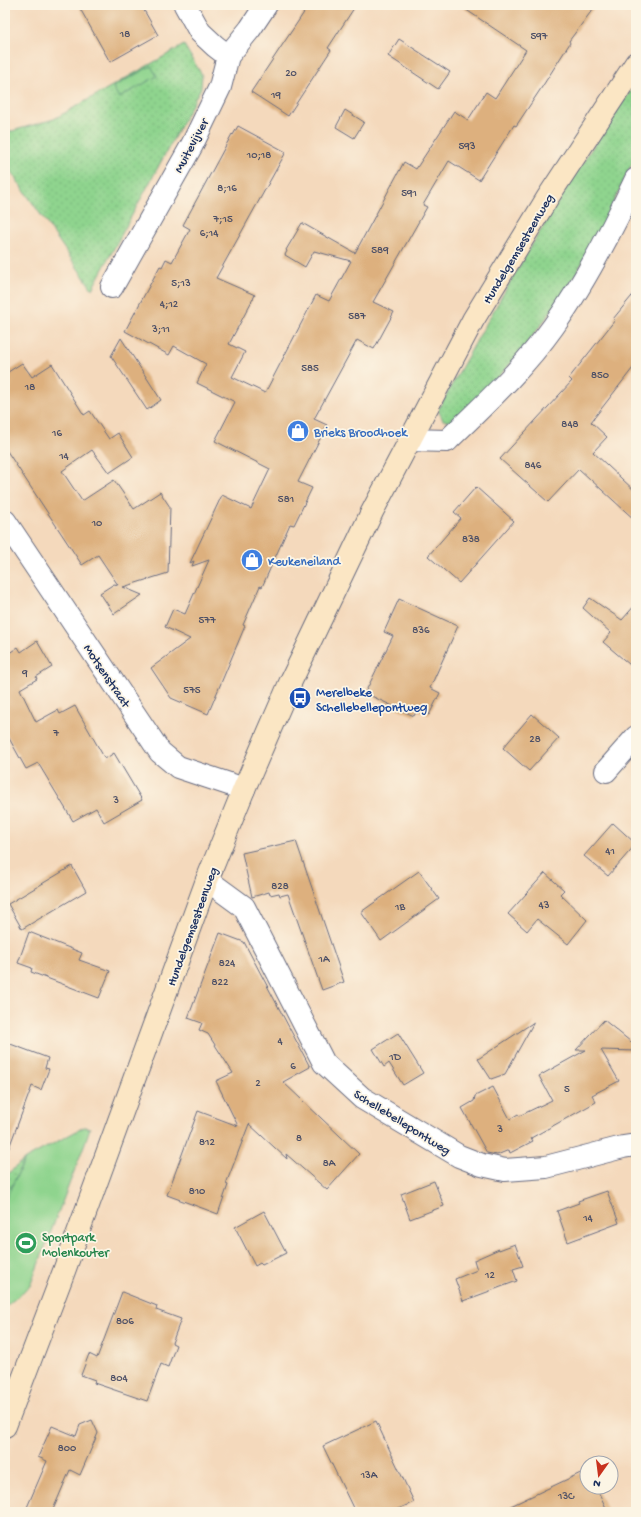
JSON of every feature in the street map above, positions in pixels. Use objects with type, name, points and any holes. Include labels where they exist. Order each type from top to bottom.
[{"type":"main road","name":"Hundelgemsesteenweg","points":[[5,1426],[69,1258],[207,880],[265,738],[372,512],[477,313],[548,197],[636,63]]},
{"type":"street","points":[[185,5],[200,32],[228,56]]},
{"type":"street","name":"Muitevijver","points":[[112,287],[192,145],[220,87],[228,56],[250,29],[266,5]]},
{"type":"street","points":[[409,440],[448,441],[518,370],[552,328],[587,275],[617,219],[636,179]]},
{"type":"street","name":"Motsenstraat","points":[[5,521],[160,752],[178,767],[244,790]]},
{"type":"street","points":[[606,771],[636,736]]},
{"type":"street","name":"Schellebellepontweg","points":[[207,880],[244,907],[324,1063],[362,1098],[459,1156],[482,1165],[505,1170],[546,1167],[636,1145]]},
{"type":"green space","points":[[184,45],[202,75],[201,88],[92,289],[5,163],[5,133],[54,119]]},
{"type":"green space","points":[[151,66],[157,76],[119,98],[113,87]]},
{"type":"green space","points":[[636,83],[636,155],[597,237],[565,293],[519,354],[460,419],[452,422],[443,420],[438,410],[484,327],[557,203]]},
{"type":"green space","name":"Sportpark Molenkouter","points":[[84,1127],[90,1128],[85,1143],[30,1286],[5,1307],[5,1200],[25,1159]]},
{"type":"green space","points":[[25,1159],[5,1201],[5,1176]]},
{"type":"building","points":[[78,5],[141,5],[158,35],[110,62]]},
{"type":"building","points":[[309,5],[356,5],[328,48],[331,50],[288,116],[251,92]]},
{"type":"building","points":[[459,5],[596,5],[569,41],[570,43],[542,87],[516,126],[514,125],[479,180],[449,161],[423,205],[427,207],[373,302],[394,312],[374,349],[357,340],[314,419],[327,425],[298,482],[312,488],[294,525],[290,524],[262,587],[260,586],[208,714],[171,698],[151,668],[190,639],[165,627],[173,609],[185,614],[209,560],[192,566],[194,561],[190,563],[222,495],[251,509],[270,469],[215,441],[235,402],[197,383],[206,364],[174,346],[169,355],[125,331],[160,266],[162,267],[166,259],[172,262],[190,229],[183,225],[232,134],[233,135],[238,126],[286,152],[216,278],[255,295],[229,344],[245,352],[232,377],[265,393],[316,295],[329,301],[351,261],[314,251],[305,267],[285,255],[286,250],[302,223],[355,253],[404,162],[416,169],[454,111],[468,120],[486,92],[495,98],[526,50]]},
{"type":"building","points":[[399,39],[450,72],[438,89],[388,56]]},
{"type":"building","points":[[345,110],[364,122],[354,138],[336,127]]},
{"type":"building","points":[[636,291],[636,364],[591,422],[607,437],[593,452],[636,492],[636,521],[579,469],[548,502],[500,459],[572,381],[569,378]]},
{"type":"building","points":[[121,338],[161,400],[147,410],[111,356]]},
{"type":"building","points":[[22,363],[32,377],[52,364],[84,415],[90,411],[109,439],[118,433],[133,457],[109,473],[92,450],[62,471],[82,501],[114,480],[134,509],[160,492],[170,507],[168,573],[123,587],[142,595],[114,614],[100,593],[114,584],[118,585],[98,555],[82,565],[5,448],[5,374]]},
{"type":"building","points":[[476,487],[514,521],[459,583],[428,556],[461,518],[454,512]]},
{"type":"building","points":[[590,598],[622,620],[636,604],[636,670],[603,642],[611,633],[583,608]]},
{"type":"building","points":[[399,599],[458,626],[430,688],[440,693],[429,715],[417,710],[414,716],[365,693],[393,636],[384,632]]},
{"type":"building","points":[[37,641],[52,667],[36,677],[37,679],[20,689],[36,722],[58,710],[60,714],[75,706],[105,759],[114,753],[142,800],[104,822],[96,808],[73,821],[38,763],[26,769],[5,731],[5,656],[18,647],[21,652]]},
{"type":"building","points":[[532,714],[559,738],[529,771],[503,748]]},
{"type":"building","points":[[613,823],[636,844],[608,876],[584,856]]},
{"type":"building","points":[[296,841],[344,982],[322,990],[288,894],[280,896],[279,893],[270,895],[269,892],[252,897],[242,853]]},
{"type":"building","points":[[72,866],[86,891],[22,929],[8,904]]},
{"type":"building","points":[[419,871],[439,899],[381,941],[361,912]]},
{"type":"building","points":[[545,873],[564,890],[560,894],[587,920],[568,944],[537,919],[527,931],[508,914]]},
{"type":"building","points":[[29,932],[82,953],[79,960],[110,971],[99,998],[31,972],[32,968],[18,963]]},
{"type":"building","points":[[220,933],[244,942],[310,1067],[283,1082],[359,1154],[327,1190],[286,1154],[287,1159],[249,1124],[226,1184],[228,1185],[218,1214],[167,1195],[198,1111],[238,1126],[216,1081],[233,1073],[208,1034],[199,1030],[202,1023],[188,1018]]},
{"type":"building","points":[[604,1020],[636,1046],[636,1051],[601,1050],[619,1081],[592,1095],[596,1102],[531,1138],[533,1141],[510,1153],[509,1150],[497,1155],[487,1153],[462,1108],[474,1101],[475,1096],[493,1087],[510,1119],[518,1114],[519,1116],[552,1100],[539,1076],[586,1050],[576,1050]]},
{"type":"building","points":[[534,1022],[505,1074],[491,1079],[478,1059]]},
{"type":"building","points":[[398,1033],[423,1073],[403,1085],[389,1063],[384,1067],[373,1049]]},
{"type":"building","points":[[5,1042],[48,1058],[45,1068],[49,1069],[41,1090],[32,1086],[7,1153],[5,1153]]},
{"type":"building","points":[[434,1181],[444,1206],[410,1219],[401,1194]]},
{"type":"building","points":[[607,1191],[619,1223],[568,1242],[557,1211],[579,1203],[578,1201]]},
{"type":"building","points":[[264,1211],[286,1253],[262,1265],[260,1263],[255,1266],[235,1227]]},
{"type":"building","points":[[515,1244],[523,1266],[513,1269],[517,1281],[463,1301],[455,1279],[477,1270],[474,1260]]},
{"type":"building","points":[[122,1292],[157,1306],[156,1310],[181,1319],[172,1343],[176,1345],[168,1367],[161,1364],[147,1401],[94,1383],[95,1380],[81,1375],[89,1354],[97,1358]]},
{"type":"building","points":[[92,1420],[98,1433],[80,1475],[70,1470],[52,1512],[25,1512],[47,1461],[38,1457],[52,1426],[76,1436],[80,1425]]},
{"type":"building","points":[[376,1421],[414,1502],[391,1512],[355,1512],[323,1446]]},
{"type":"building","points":[[579,1474],[579,1495],[600,1495],[608,1512],[498,1512]]},
{"type":"place","name":"Brieks Broodhoek","points":[[298,431]]},
{"type":"place","name":"Keukeneiland","points":[[252,560]]},
{"type":"place","name":"Merelbeke Schellebellepontweg","points":[[300,698]]},
{"type":"place","name":"Sportpark Molenkouter","points":[[26,1243]]}]
